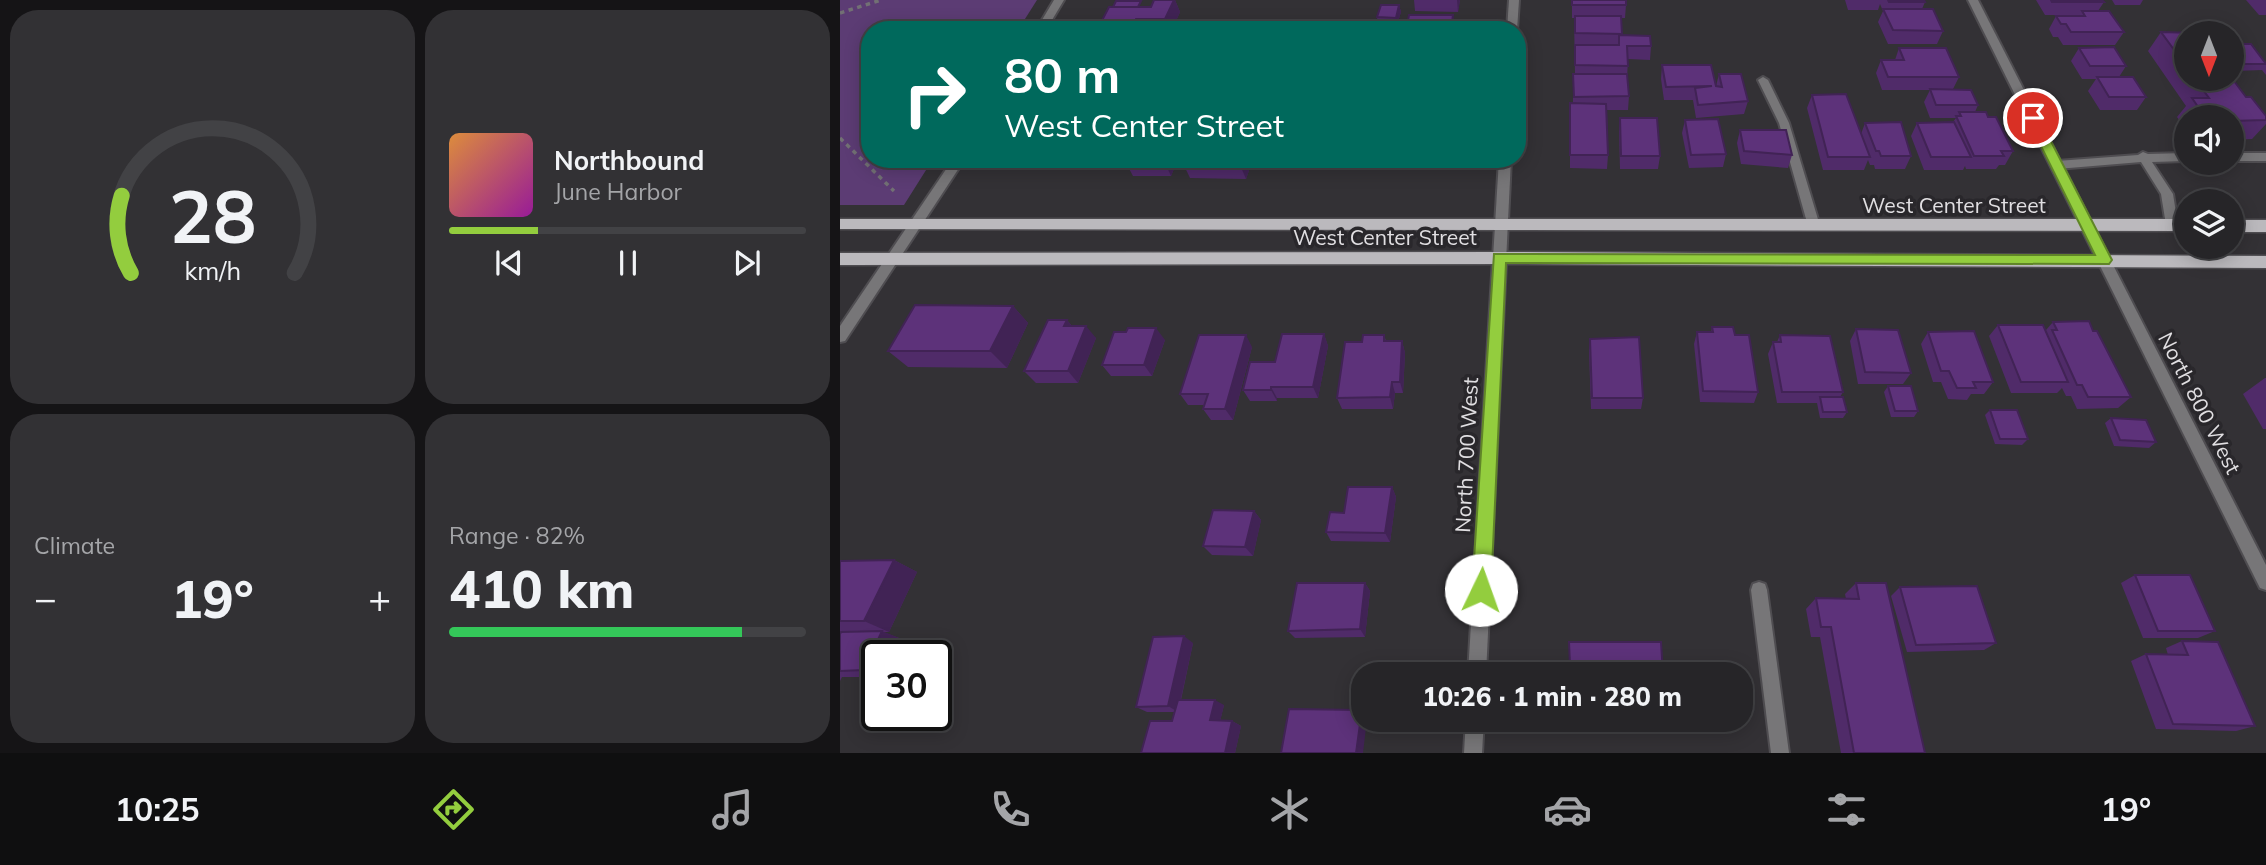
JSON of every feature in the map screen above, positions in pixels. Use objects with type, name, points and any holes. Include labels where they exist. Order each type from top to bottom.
[{"type":"main road","name":"West Center Street","points":[[840,224],[1501,232],[1814,226],[2174,225]]},
{"type":"main road","points":[[2244,226],[2266,226]]},
{"type":"main road","name":"West Center Street","points":[[840,259],[1499,258],[2266,262]]},
{"type":"street","points":[[1046,21],[1059,0]]},
{"type":"street","points":[[1513,21],[1514,0]]},
{"type":"street","name":"North 800 West","points":[[1973,0],[2266,582]]},
{"type":"street","points":[[1763,80],[1784,123],[1814,226]]},
{"type":"street","points":[[2143,156],[2167,194],[2174,212]]},
{"type":"street","points":[[2057,165],[2104,164],[2143,156],[2174,156]]},
{"type":"street","points":[[2244,157],[2266,157]]},
{"type":"street","points":[[840,337],[953,168]]},
{"type":"street","name":"North 700 West","points":[[1478,662],[1504,168]]},
{"type":"street","points":[[1759,590],[1780,753]]},
{"type":"street","points":[[1473,753],[1474,732]]},
{"type":"path","points":[[840,13],[881,0]]},
{"type":"path","points":[[840,138],[861,159]]},
{"type":"path","points":[[871,168],[894,191]]},
{"type":"shaded area","points":[[840,0],[1037,0],[1024,21],[861,21],[861,168],[927,168],[904,205],[840,205]]},
{"type":"building","points":[[1154,0],[1174,0],[1165,19],[1102,21],[1109,7],[1151,7]]},
{"type":"building","points":[[1572,0],[1626,0],[1626,5],[1572,5]]},
{"type":"building","points":[[1888,0],[1924,0],[1925,2],[1889,2]]},
{"type":"building","points":[[2051,0],[2102,0],[2104,2],[2052,2]]},
{"type":"building","points":[[1116,1],[1141,1],[1138,7],[1113,7]]},
{"type":"building","points":[[1381,5],[1399,5],[1396,18],[1377,17]]},
{"type":"building","points":[[1883,9],[1933,9],[1943,31],[1893,30]]},
{"type":"building","points":[[2082,11],[2109,11],[2124,32],[2071,32],[2056,16],[2085,16]]},
{"type":"building","points":[[1409,15],[1453,15],[1452,21],[1408,21]]},
{"type":"building","points":[[1575,16],[1621,16],[1622,34],[1575,33]]},
{"type":"building","points":[[2161,32],[2174,32],[2174,50]]},
{"type":"building","points":[[1619,35],[1650,36],[1651,46],[1627,46],[1628,66],[1575,65],[1575,45],[1619,45]]},
{"type":"building","points":[[2244,44],[2251,44],[2266,64],[2244,64]]},
{"type":"building","points":[[2114,47],[2126,66],[2090,66],[2079,48]]},
{"type":"building","points":[[1899,48],[1946,48],[1959,77],[1888,77],[1881,60],[1904,60]]},
{"type":"building","points":[[1662,65],[1711,65],[1716,86],[1722,87],[1719,74],[1741,74],[1748,101],[1698,105],[1695,88],[1712,86],[1666,87]]},
{"type":"building","points":[[1573,74],[1627,74],[1629,96],[1574,97]]},
{"type":"building","points":[[2097,77],[2133,77],[2146,97],[2109,97]]},
{"type":"building","points":[[1930,89],[1971,90],[1978,105],[1936,105]]},
{"type":"building","points":[[2204,91],[2242,91],[2246,97],[2251,97],[2266,116],[2266,120],[2244,121],[2244,105],[2197,105],[2192,98],[2209,98]]},
{"type":"building","points":[[1846,94],[1870,157],[1828,157],[1812,95]]},
{"type":"building","points":[[1570,103],[1606,104],[1608,155],[1570,155]]},
{"type":"building","points":[[1959,112],[1986,112],[1988,117],[1996,117],[2013,151],[2001,151],[2004,156],[1974,156],[1956,116],[1961,116]]},
{"type":"building","points":[[1620,118],[1657,118],[1660,156],[1621,156]]},
{"type":"building","points":[[1718,119],[1726,154],[1691,155],[1685,120]]},
{"type":"building","points":[[1901,122],[1911,156],[1881,156],[1879,151],[1876,151],[1865,123]]},
{"type":"building","points":[[1954,122],[1971,157],[1931,157],[1917,123]]},
{"type":"building","points":[[1740,130],[1786,130],[1792,155],[1744,151]]},
{"type":"building","points":[[915,305],[1013,306],[990,351],[888,351]]},
{"type":"building","points":[[1048,320],[1067,320],[1064,326],[1086,326],[1068,371],[1024,371]]},
{"type":"building","points":[[2089,321],[2093,331],[2097,331],[2131,397],[2088,397],[2082,385],[2077,385],[2052,330],[2057,330],[2053,322]]},
{"type":"building","points":[[1998,325],[2043,325],[2068,382],[2021,382]]},
{"type":"building","points":[[1712,327],[1733,327],[1735,335],[1749,335],[1758,392],[1703,391],[1697,332],[1713,332]]},
{"type":"building","points":[[1128,328],[1156,328],[1144,365],[1102,365],[1114,332],[1126,332]]},
{"type":"building","points":[[1856,329],[1898,330],[1911,373],[1865,372]]},
{"type":"building","points":[[1974,331],[1993,382],[1973,382],[1976,388],[1957,388],[1949,371],[1941,371],[1928,332]]},
{"type":"building","points":[[1282,334],[1324,334],[1313,387],[1243,390],[1250,362],[1275,362]]},
{"type":"building","points":[[1199,335],[1246,335],[1225,409],[1203,409],[1208,394],[1180,394]]},
{"type":"building","points":[[1363,335],[1384,335],[1384,341],[1402,341],[1400,382],[1392,382],[1390,397],[1337,398],[1345,342],[1362,342]]},
{"type":"building","points":[[1780,335],[1830,336],[1843,392],[1782,392],[1773,342],[1781,342]]},
{"type":"building","points":[[1639,337],[1643,398],[1592,398],[1590,339]]},
{"type":"building","points":[[1888,386],[1911,386],[1918,411],[1895,411]]},
{"type":"building","points":[[1820,397],[1843,397],[1847,412],[1823,412]]},
{"type":"building","points":[[1990,410],[2017,410],[2028,439],[2000,439]]},
{"type":"building","points":[[2111,418],[2146,420],[2156,442],[2120,440]]},
{"type":"building","points":[[1348,487],[1392,487],[1385,533],[1326,532],[1330,512],[1344,513]]},
{"type":"building","points":[[1213,510],[1254,511],[1245,547],[1203,546]]},
{"type":"building","points":[[894,560],[864,621],[840,621],[840,561]]},
{"type":"building","points":[[2135,575],[2190,575],[2215,631],[2158,631]]},
{"type":"building","points":[[1297,583],[1365,583],[1360,629],[1288,631]]},
{"type":"building","points":[[1856,583],[1886,583],[1925,753],[1854,753],[1831,627],[1821,627],[1816,598],[1859,599]]},
{"type":"building","points":[[1977,586],[1996,643],[1916,645],[1900,587]]},
{"type":"building","points":[[882,631],[878,640],[861,640],[861,670],[840,671],[841,632]]},
{"type":"building","points":[[1184,636],[1168,706],[1136,707],[1153,637]]},
{"type":"building","points":[[2182,641],[2218,642],[2255,726],[2173,724],[2146,654],[2188,655]]},
{"type":"building","points":[[1569,642],[1661,642],[1662,662],[1570,662]]},
{"type":"building","points":[[1178,700],[1215,700],[1210,720],[1232,721],[1225,753],[1141,753],[1150,721],[1172,721]]},
{"type":"building","points":[[1289,709],[1351,710],[1351,732],[1359,732],[1356,753],[1281,753]]},
{"type":"route","points":[[1481,590],[1499,258],[2104,260],[2033,118]]}]
